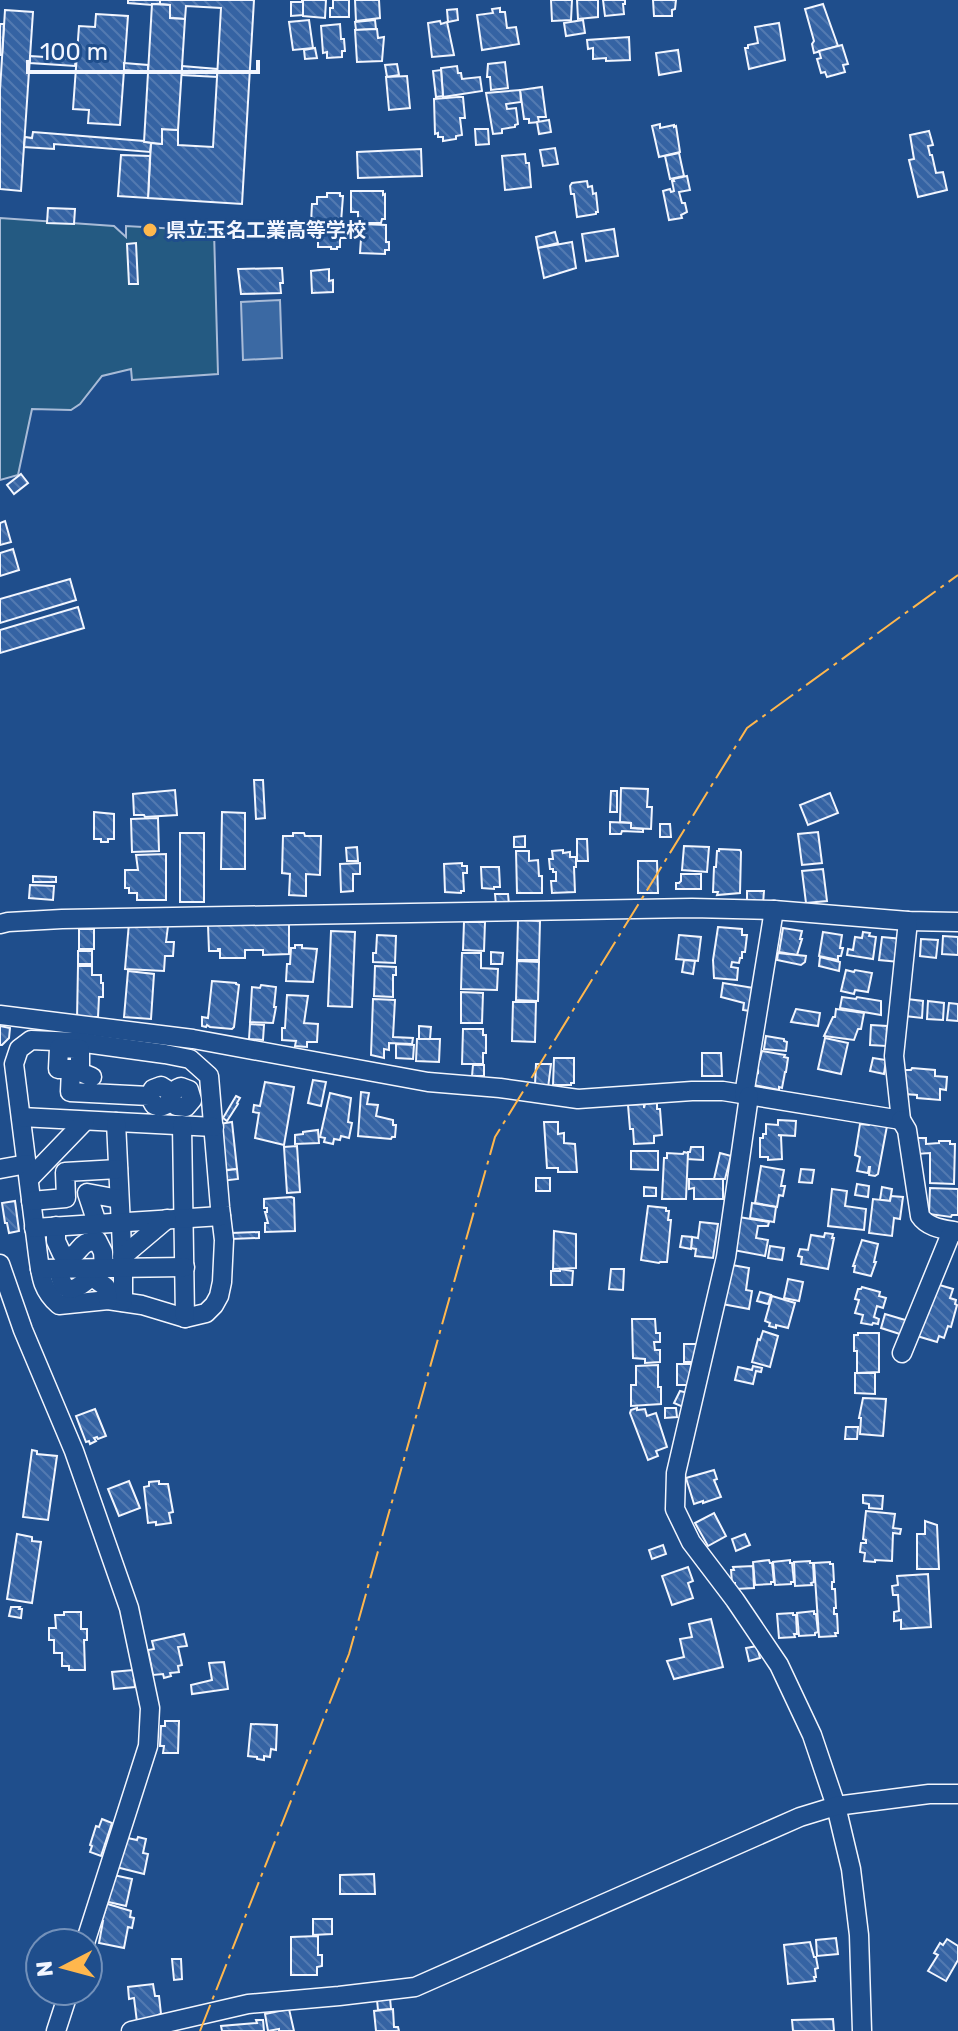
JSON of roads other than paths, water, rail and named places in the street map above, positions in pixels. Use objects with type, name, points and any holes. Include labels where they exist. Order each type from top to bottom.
[{"type":"street","points":[[0,924],[62,919],[692,908],[958,922]]},
{"type":"street","points":[[774,910],[726,1257],[676,1473],[675,1509],[691,1542],[779,1665],[812,1735],[836,1806],[853,1882],[859,1935],[862,2031]]},
{"type":"street","points":[[902,1353],[955,1231],[925,1223],[920,1216],[907,1130],[901,1120],[894,1056],[908,921]]},
{"type":"street","points":[[0,1015],[193,1039],[428,1082],[578,1099],[723,1091],[901,1120]]},
{"type":"street","points":[[31,1040],[190,1059],[209,1076],[224,1261],[219,1296],[206,1313],[185,1318],[142,1305],[115,1301],[59,1305],[47,1294],[49,1268],[34,1228],[21,1117],[14,1064],[19,1049],[31,1040]]},
{"type":"street","points":[[92,1077],[80,1072],[80,1049],[72,1045],[59,1048],[58,1069],[71,1069],[70,1092],[149,1096],[154,1105],[160,1107],[168,1104],[171,1098]]},
{"type":"street","points":[[21,1117],[214,1127]]},
{"type":"street","points":[[0,1169],[28,1172],[85,1121]]},
{"type":"street","points":[[115,1301],[120,1222],[116,1122]]},
{"type":"street","points":[[182,1125],[176,1218],[185,1267],[185,1318]]},
{"type":"street","points":[[31,1201],[66,1198],[65,1172],[118,1169]]},
{"type":"street","points":[[97,1223],[87,1193],[119,1199]]},
{"type":"street","points":[[34,1228],[221,1216]]},
{"type":"street","points":[[117,1264],[176,1218]]},
{"type":"street","points":[[56,1226],[56,1241],[62,1254],[75,1255],[84,1244],[97,1240],[103,1252],[117,1264]]},
{"type":"street","points":[[0,1264],[23,1330],[74,1451],[129,1608],[150,1708],[148,1746],[90,1927]]},
{"type":"street","points":[[49,1268],[117,1264],[185,1267]]},
{"type":"street","points":[[131,2031],[248,2004],[415,1987],[800,1817],[836,1806],[929,1794],[958,1794]]},
{"type":"street","points":[[56,2031],[64,2007]]},
{"type":"place","name":"県立玉名工業高等学校","points":[[150,230]]}]
